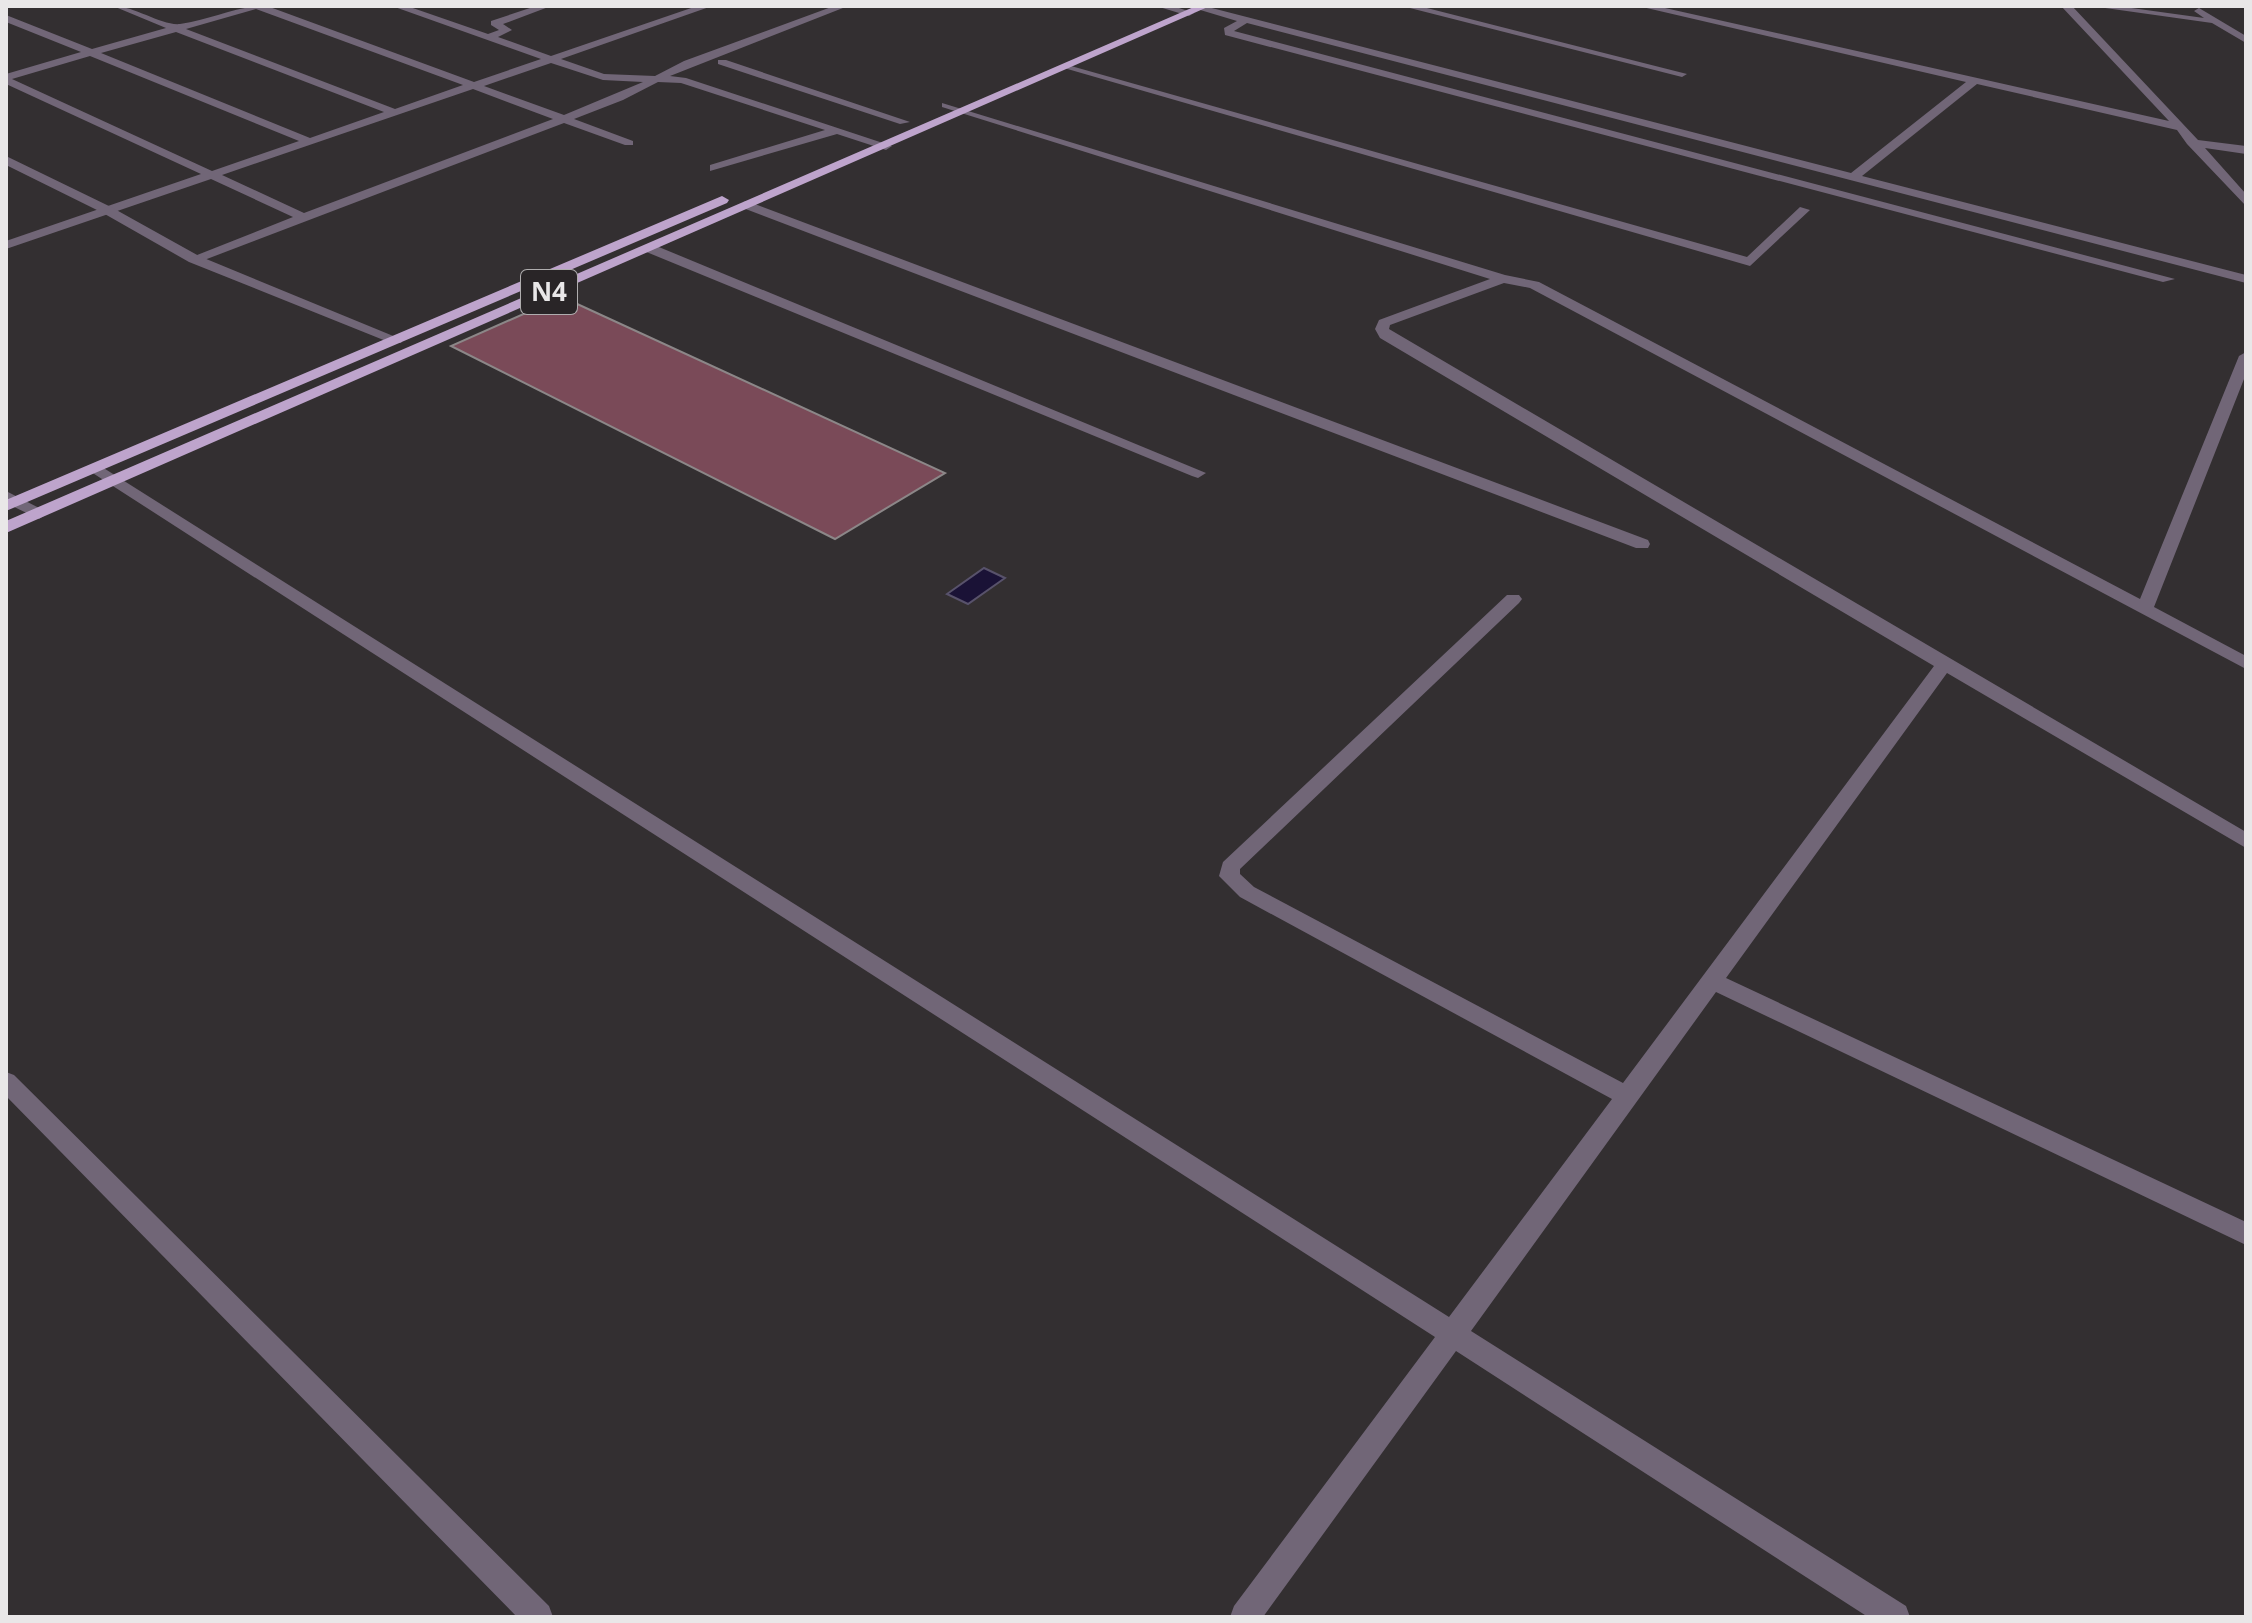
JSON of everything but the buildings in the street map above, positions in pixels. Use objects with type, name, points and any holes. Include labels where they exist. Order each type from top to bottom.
[{"type":"highway","name":"N4","points":[[9,501],[105,475],[649,248],[1068,66],[1186,8]]},
{"type":"highway","name":"N4","points":[[6,528],[39,514],[105,475],[396,340],[904,122],[1186,8]]},
{"type":"street","points":[[118,6],[394,112]]},
{"type":"street","points":[[6,79],[256,6],[629,143]]},
{"type":"street","points":[[397,6],[610,79],[682,80],[886,146]]},
{"type":"street","points":[[521,35],[495,23],[546,6]]},
{"type":"street","points":[[672,6],[690,12]]},
{"type":"street","points":[[6,245],[707,6]]},
{"type":"street","points":[[194,259],[564,119],[688,63],[843,6]]},
{"type":"street","points":[[1407,6],[1682,74]]},
{"type":"street","points":[[1643,6],[2181,127]]},
{"type":"street","points":[[2066,6],[2181,127],[2246,202]]},
{"type":"street","points":[[2096,6],[2246,23]]},
{"type":"street","points":[[2193,6],[2209,20],[2246,40]]},
{"type":"street","points":[[1186,8],[1246,20],[2246,279]]},
{"type":"street","points":[[6,18],[308,141]]},
{"type":"street","points":[[1246,20],[1228,30],[1229,33],[2168,279]]},
{"type":"street","points":[[489,37],[507,30]]},
{"type":"street","points":[[722,62],[904,122]]},
{"type":"street","points":[[1068,66],[1750,262],[1804,210]]},
{"type":"street","points":[[6,79],[303,217]]},
{"type":"street","points":[[1853,177],[1974,81]]},
{"type":"street","points":[[946,105],[1503,279],[1534,285],[2246,663]]},
{"type":"street","points":[[714,168],[837,130]]},
{"type":"street","points":[[2191,142],[2246,150]]},
{"type":"street","points":[[6,160],[107,210],[194,259],[396,340]]},
{"type":"street","points":[[747,205],[1642,544]]},
{"type":"street","points":[[649,248],[1198,473]]},
{"type":"street","points":[[1503,279],[1384,323],[1382,329],[1399,343],[1943,666],[2246,841]]},
{"type":"street","points":[[2144,610],[2246,356]]},
{"type":"street","points":[[105,475],[1895,1617]]},
{"type":"street","points":[[9,501],[39,514]]},
{"type":"street","points":[[1513,599],[1230,867],[1229,876],[1247,892],[1627,1096]]},
{"type":"street","points":[[1245,1617],[1943,666]]},
{"type":"street","points":[[1712,981],[2246,1234]]},
{"type":"street","points":[[6,1081],[538,1617]]},
{"type":"shaded area","points":[[984,568],[1005,578],[968,604],[947,594]]}]
